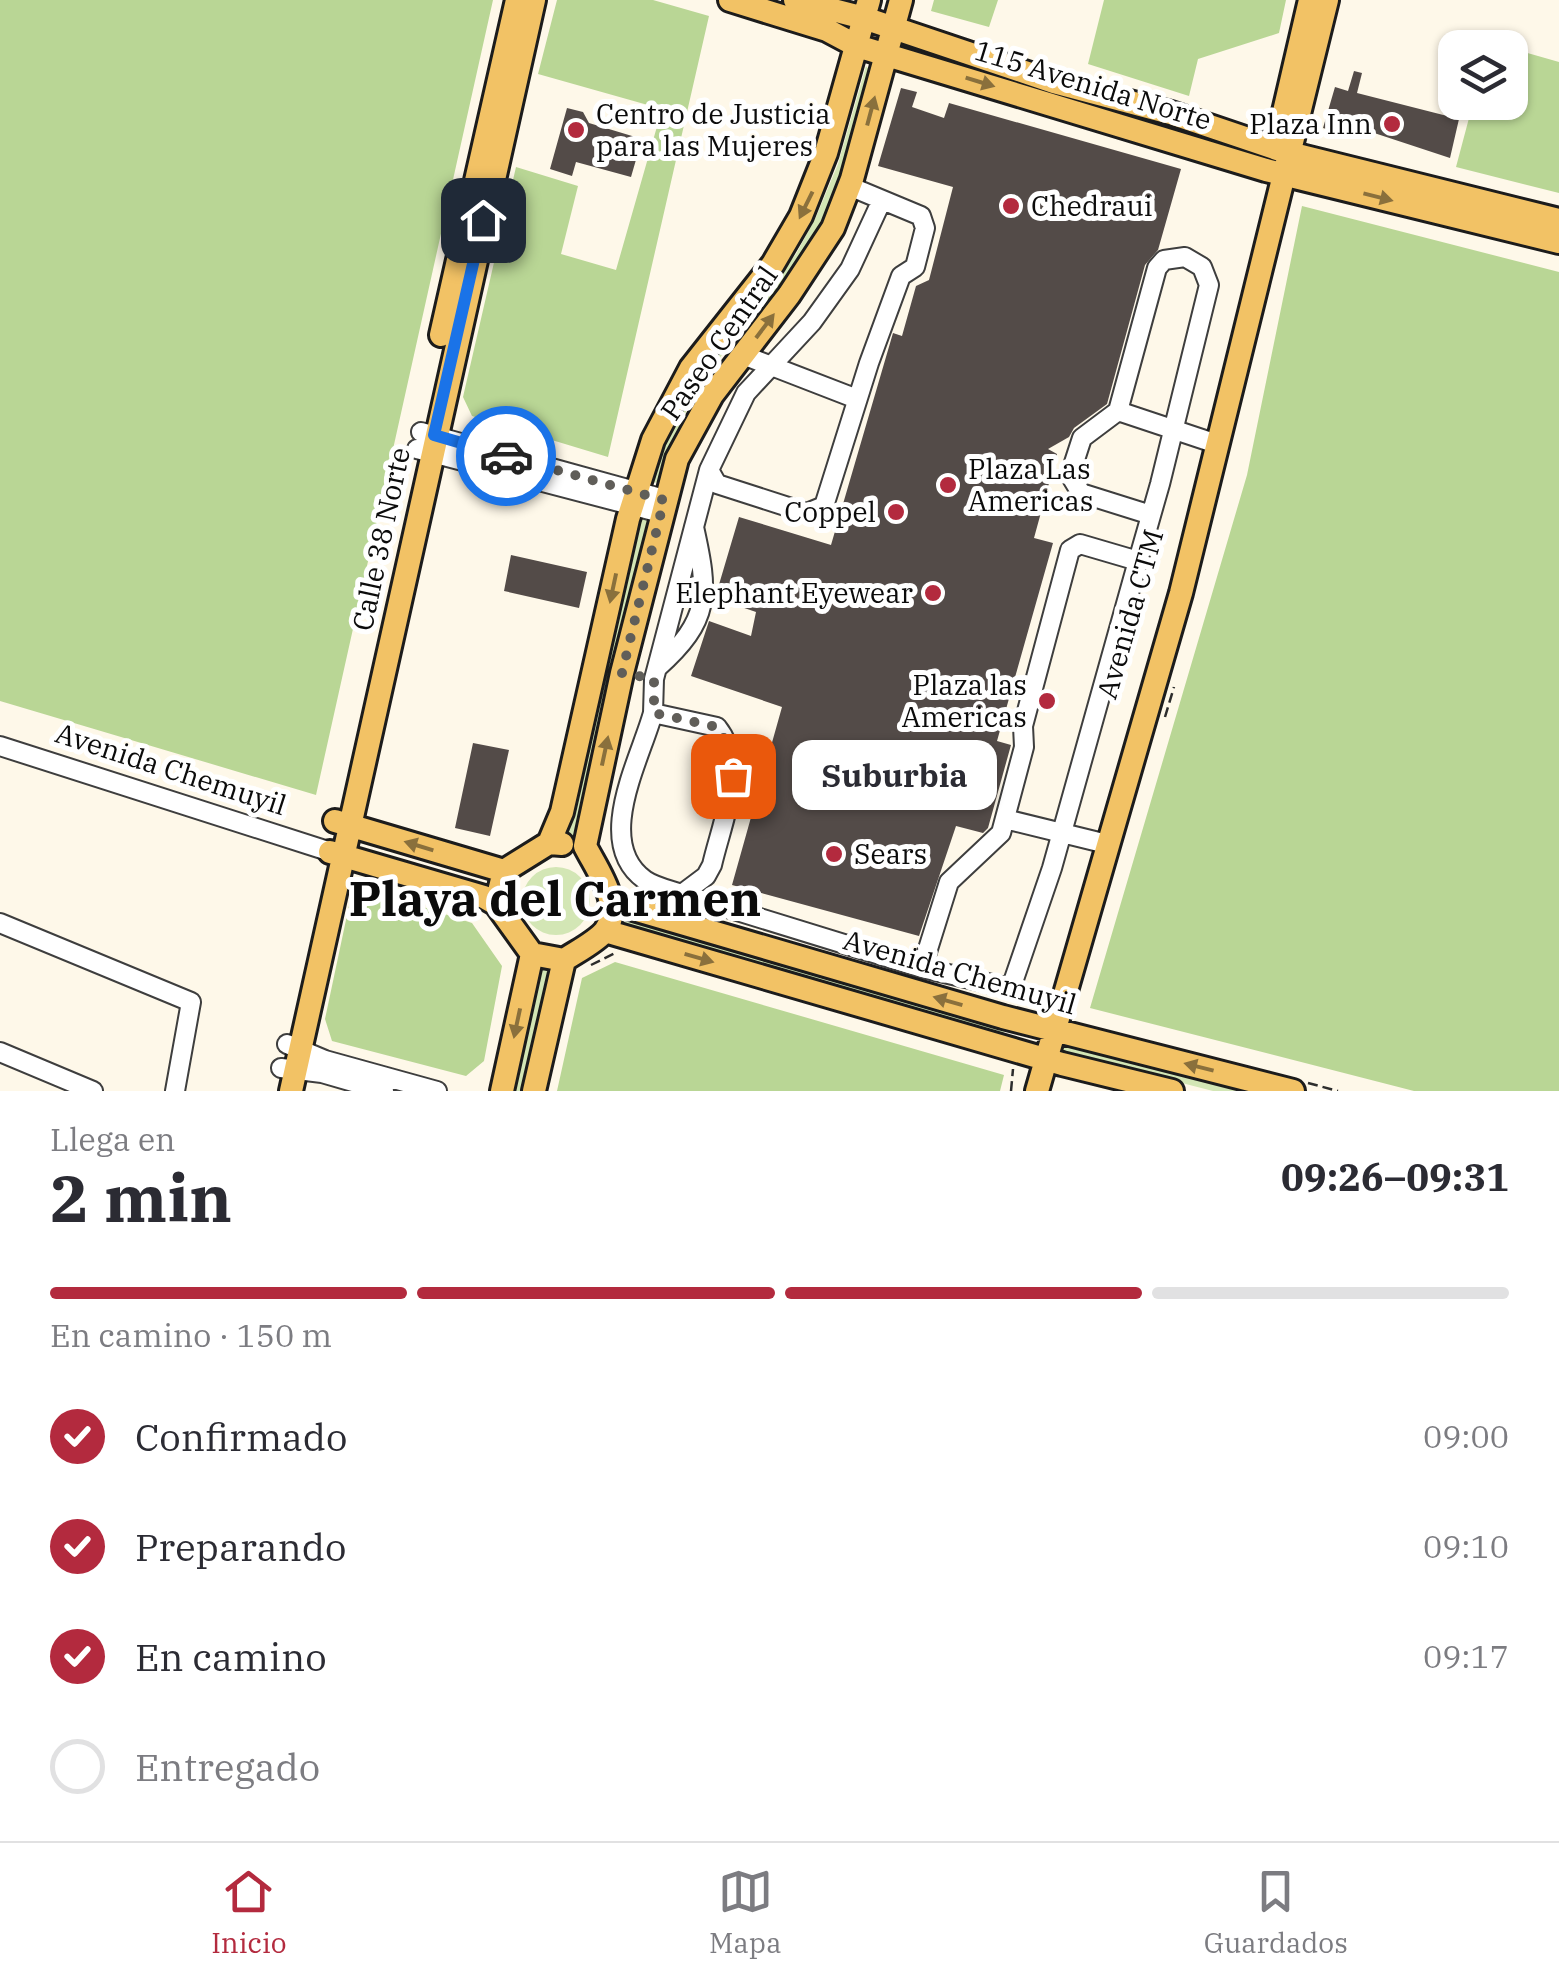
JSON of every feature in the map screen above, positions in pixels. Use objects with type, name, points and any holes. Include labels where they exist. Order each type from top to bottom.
[{"type":"main road","name":"Calle 38 Norte","points":[[286,1080],[426,442],[517,0]]},
{"type":"main road","name":"Calle 38 Norte","points":[[426,442],[534,0]]},
{"type":"main road","name":"115 Avenida Norte","points":[[730,0],[826,30],[857,46],[1559,242]]},
{"type":"main road","points":[[796,0],[867,9]]},
{"type":"main road","name":"Paseo Central","points":[[585,846],[622,673],[677,459],[712,395],[833,228],[850,186],[901,0]]},
{"type":"main road","points":[[1279,161],[1310,0]]},
{"type":"main road","points":[[1279,161],[1327,0]]},
{"type":"main road","name":"115 Avenida Norte","points":[[867,9],[893,29],[1279,161],[1559,220]]},
{"type":"main road","name":"Paseo Central","points":[[549,843],[562,812],[634,499],[653,440],[690,368],[772,264],[801,216],[816,185],[867,9]]},
{"type":"main road","name":"Avenida CTM","points":[[1024,1091],[1040,1055],[1180,592],[1279,161]]},
{"type":"main road","points":[[342,823],[504,871]]},
{"type":"main road","points":[[534,1091],[564,960],[605,931],[612,903],[585,846],[549,843],[504,871],[496,904],[532,954],[564,960]]},
{"type":"main road","name":"Avenida Chemuyil","points":[[335,854],[496,904]]},
{"type":"main road","name":"Avenida Chemuyil","points":[[612,903],[674,918],[859,976],[1294,1091]]},
{"type":"main road","name":"Avenida Chemuyil","points":[[605,931],[1062,1064],[1172,1091]]},
{"type":"main road","points":[[502,1091],[532,954]]},
{"type":"main road","name":"Avenida CTM","points":[[1037,1091],[1040,1055]]},
{"type":"street","points":[[709,470],[718,484],[807,514],[824,506],[901,276],[915,267],[926,228],[920,216],[850,186]]},
{"type":"street","points":[[881,202],[850,269],[812,322],[746,393],[709,470],[655,674],[654,713],[619,821],[621,844],[629,861],[648,882],[682,894],[922,968],[1006,987],[1016,981],[1062,834],[1151,515],[1209,285],[1202,267],[1185,257],[1164,260],[1158,268],[1118,411],[1082,438],[1072,482],[1081,493],[1151,515]]},
{"type":"street","points":[[743,355],[857,400]]},
{"type":"street","points":[[1118,411],[1212,442]]},
{"type":"street","points":[[426,442],[662,506]]},
{"type":"street","points":[[622,673],[655,674],[685,642],[699,618],[705,598],[704,572],[693,521]]},
{"type":"street","points":[[922,968],[949,882],[997,841],[1005,819],[1024,746],[1024,726],[1070,550],[1080,544],[1138,561]]},
{"type":"street","points":[[654,713],[717,727],[732,751],[733,776],[712,865],[706,876],[682,894],[674,918]]},
{"type":"street","name":"Avenida Chemuyil","points":[[0,746],[335,854]]},
{"type":"street","points":[[1005,819],[1101,843]]},
{"type":"street","points":[[0,923],[191,1002],[174,1091]]},
{"type":"street","points":[[293,1045],[325,1060],[437,1091]]},
{"type":"street","points":[[0,1052],[93,1091]]},
{"type":"street","points":[[286,1080],[322,1073],[384,1091]]},
{"type":"path","points":[[588,967],[620,951]]},
{"type":"path","points":[[1011,1091],[1013,1068]]},
{"type":"green space","points":[[0,0],[493,0],[316,795],[0,701]]},
{"type":"green space","points":[[557,0],[653,0],[709,16],[608,457],[472,416],[463,397],[516,167],[578,186],[561,254],[616,270],[662,109],[538,74]]},
{"type":"green space","points":[[934,0],[998,0],[989,27],[931,11]]},
{"type":"green space","points":[[1104,0],[1286,0],[1279,33],[1198,59],[1189,96],[1088,64]]},
{"type":"green space","points":[[1528,53],[1559,62],[1559,193],[1456,167],[1468,120],[1528,120]]},
{"type":"green space","points":[[866,66],[872,73],[851,145],[814,238],[701,384],[677,432],[659,482],[652,483],[664,440],[696,379],[796,254],[816,217],[838,164]]},
{"type":"green space","points":[[1302,206],[1559,272],[1559,1091],[1414,1091],[1090,1008],[1247,475]]},
{"type":"green space","points":[[641,518],[650,520],[576,837],[565,834]]},
{"type":"green space","points":[[556,867],[580,877],[590,901],[580,925],[556,935],[532,925],[522,901],[532,877]]},
{"type":"green space","points":[[371,890],[472,923],[502,966],[484,1061],[466,1076],[332,1041],[325,1019],[350,901]]},
{"type":"green space","points":[[619,917],[1006,1031],[1001,1034],[618,923]]},
{"type":"green space","points":[[615,962],[1004,1075],[1000,1091],[557,1091],[582,978]]},
{"type":"green space","points":[[541,969],[551,971],[523,1091],[513,1091]]},
{"type":"green space","points":[[1060,1042],[1249,1091],[1213,1091],[1065,1053],[1058,1048]]},
{"type":"building","name":"Plaza Inn","points":[[1354,71],[1362,73],[1357,93],[1438,114],[1438,120],[1459,120],[1450,158],[1359,128],[1357,138],[1323,128],[1335,87],[1348,91]]},
{"type":"building","name":"Plaza Las Americas","points":[[901,88],[917,92],[912,107],[944,118],[949,103],[1181,169],[1158,250],[1145,265],[1107,404],[1074,428],[1069,437],[1048,449],[1057,454],[1034,538],[1053,543],[997,741],[1011,745],[988,828],[983,833],[956,826],[919,936],[732,885],[782,707],[691,676],[709,621],[751,636],[756,612],[715,598],[739,517],[831,545],[893,333],[902,336],[916,286],[929,280],[953,187],[878,166]]},
{"type":"building","points":[[567,108],[583,112],[589,123],[642,139],[631,177],[576,162],[572,176],[550,169]]},
{"type":"building","points":[[511,555],[587,572],[579,608],[504,591]]},
{"type":"building","points":[[473,743],[509,750],[490,836],[455,828]]},
{"type":"way so far","points":[[506,456],[664,500],[622,673],[654,679],[654,713],[717,727],[732,751],[733,776]]},
{"type":"place","name":"Plaza Inn","points":[[1392,124]]},
{"type":"place","name":"Centro de Justicia para las Mujeres","points":[[576,130]]},
{"type":"place","name":"Chedraui","points":[[1011,206]]},
{"type":"place","name":"Plaza Las Americas","points":[[948,485]]},
{"type":"place","name":"Coppel","points":[[896,512]]},
{"type":"place","name":"Elephant Eyewear","points":[[933,593]]},
{"type":"place","name":"Plaza las Americas","points":[[1047,701]]},
{"type":"place","name":"Suburbia","points":[[733,776]]},
{"type":"place","name":"Sears","points":[[834,854]]},
{"type":"district","name":"Playa del Carmen","points":[[555,899]]},
{"type":"route","points":[[483,220],[434,435],[506,456]]}]
